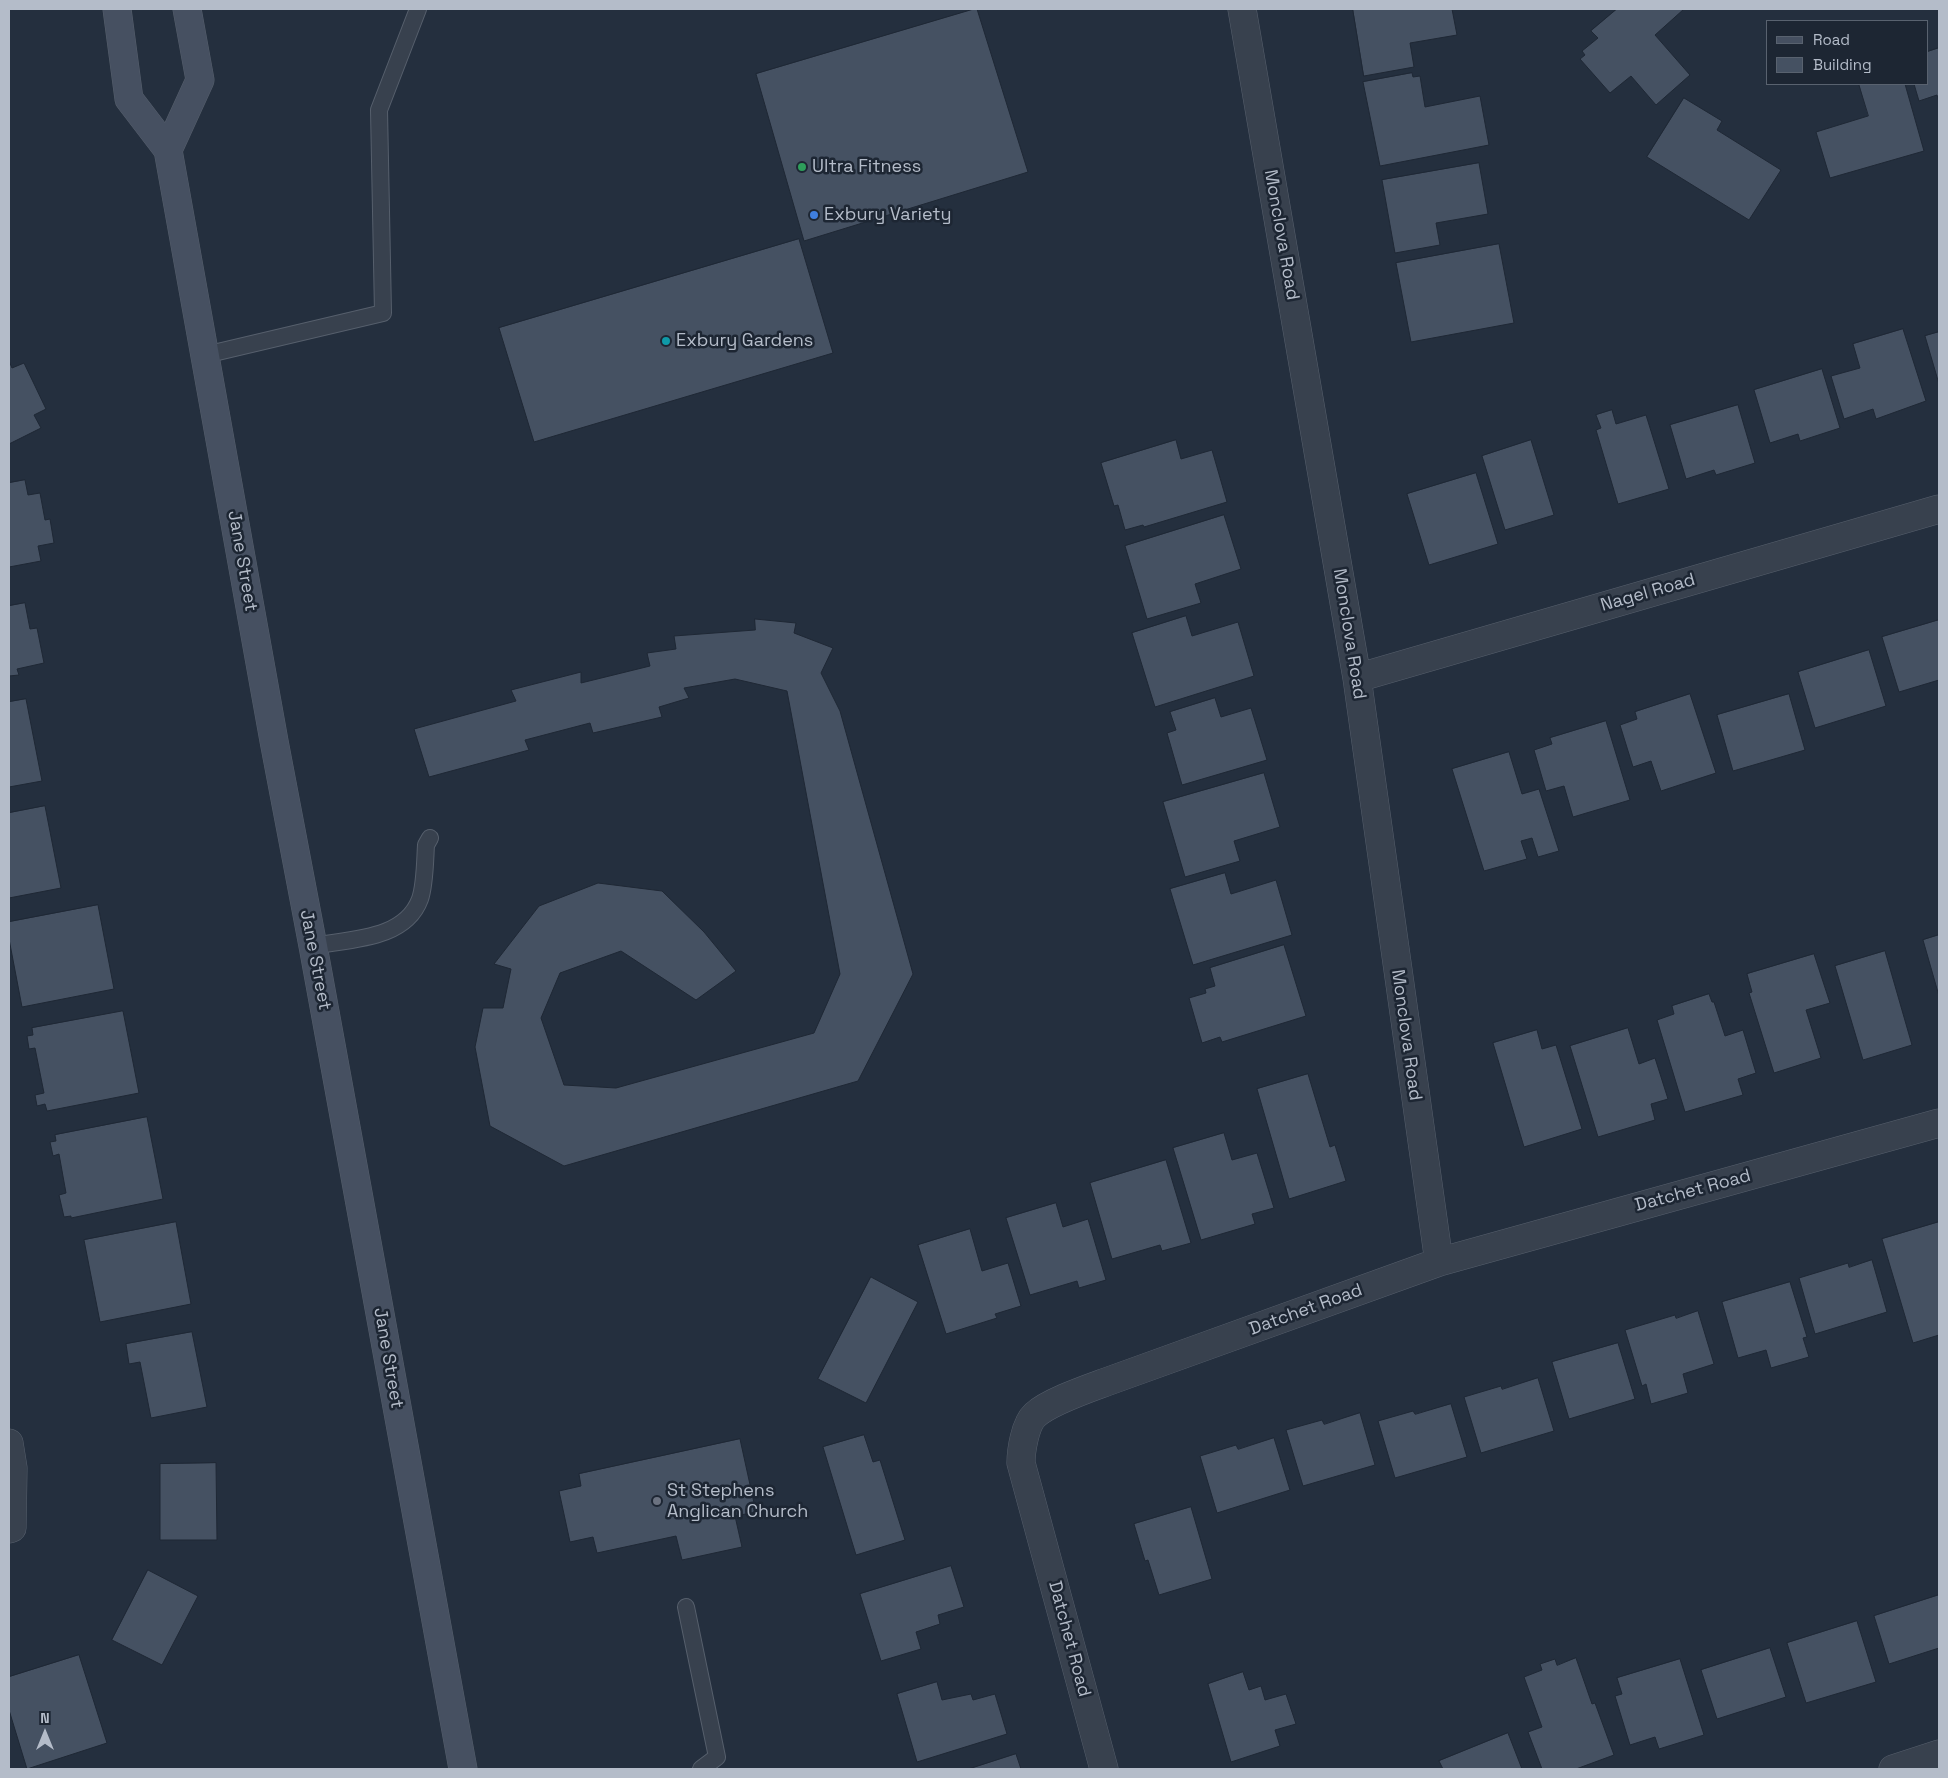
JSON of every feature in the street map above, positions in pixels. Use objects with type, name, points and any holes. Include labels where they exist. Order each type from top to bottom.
[{"type":"main road","name":"Jane Street","points":[[116,9],[129,99],[168,150],[274,741],[464,1769]]},
{"type":"main road","points":[[168,150],[200,80],[187,9]]},
{"type":"street","name":"Monclova Road","points":[[1242,9],[1357,678],[1439,1262]]},
{"type":"street","name":"Nagel Road","points":[[1357,678],[1939,509]]},
{"type":"street","name":"Datchet Road","points":[[1104,1769],[1021,1463],[1021,1445],[1034,1416],[1064,1399],[1106,1382],[1439,1262],[1939,1123]]},
{"type":"street","points":[[9,1443],[14,1468],[12,1528],[9,1530]]},
{"type":"street","points":[[1893,1769],[1939,1754]]},
{"type":"lane","points":[[205,355],[383,313],[379,110],[418,9]]},
{"type":"lane","points":[[313,946],[376,935],[394,929],[405,922],[421,898],[426,845],[430,838]]},
{"type":"lane","points":[[686,1607],[716,1757],[701,1769]]},
{"type":"building","points":[[977,9],[1028,172],[804,241],[756,74]]},
{"type":"building","points":[[1353,9],[1452,9],[1457,35],[1410,43],[1414,67],[1364,76]]},
{"type":"building","points":[[1617,9],[1684,9],[1655,35],[1690,75],[1656,105],[1631,76],[1610,93],[1580,59],[1585,55],[1582,51],[1598,38],[1591,31]]},
{"type":"building","points":[[1939,48],[1939,102],[1937,95],[1919,101],[1914,85],[1928,85],[1928,52]]},
{"type":"building","points":[[1412,73],[1413,77],[1420,76],[1425,107],[1480,96],[1489,145],[1380,166],[1363,82]]},
{"type":"building","points":[[1859,85],[1905,85],[1924,151],[1830,178],[1816,132],[1868,116]]},
{"type":"building","points":[[1684,98],[1722,121],[1717,130],[1781,170],[1749,220],[1647,157]]},
{"type":"building","points":[[1479,163],[1488,214],[1436,223],[1440,245],[1395,253],[1382,180]]},
{"type":"building","name":"Exbury Gardens","points":[[799,239],[833,353],[534,442],[499,328]]},
{"type":"building","points":[[1499,244],[1514,323],[1411,342],[1396,263]]},
{"type":"building","points":[[1903,329],[1926,401],[1876,419],[1873,409],[1844,419],[1831,376],[1860,368],[1853,344]]},
{"type":"building","points":[[1939,332],[1939,384],[1925,336]]},
{"type":"building","points":[[9,361],[12,368],[24,363],[46,409],[34,415],[41,428],[9,444]]},
{"type":"building","points":[[1822,369],[1840,428],[1800,441],[1798,434],[1770,443],[1754,390]]},
{"type":"building","points":[[1738,405],[1755,463],[1716,475],[1714,470],[1686,479],[1670,425]]},
{"type":"building","points":[[1612,410],[1616,424],[1646,415],[1669,489],[1618,504],[1596,430],[1601,428],[1596,415]]},
{"type":"building","points":[[1176,440],[1181,459],[1212,450],[1227,502],[1144,527],[1143,525],[1125,530],[1118,505],[1114,506],[1101,463]]},
{"type":"building","points":[[1531,440],[1554,515],[1505,530],[1482,456]]},
{"type":"building","points":[[1476,473],[1498,544],[1429,565],[1407,494]]},
{"type":"building","points":[[25,480],[28,495],[40,493],[45,520],[50,519],[54,543],[38,546],[41,561],[9,567],[9,483]]},
{"type":"building","points":[[1224,515],[1241,569],[1195,584],[1201,603],[1147,619],[1125,546]]},
{"type":"building","points":[[25,603],[30,629],[37,628],[44,663],[17,669],[19,675],[9,676],[9,606]]},
{"type":"building","points":[[1186,616],[1192,636],[1238,622],[1254,676],[1155,707],[1132,633]]},
{"type":"building","points":[[755,619],[796,623],[794,633],[833,648],[821,673],[840,711],[913,974],[858,1081],[564,1166],[490,1126],[475,1047],[483,1008],[503,1008],[511,969],[494,964],[539,906],[598,883],[662,891],[704,932],[736,971],[696,1000],[621,951],[560,973],[541,1018],[564,1085],[616,1088],[814,1033],[840,974],[787,691],[735,679],[684,688],[689,698],[659,707],[662,717],[593,733],[590,723],[525,740],[529,750],[429,777],[414,729],[516,701],[511,690],[581,672],[581,683],[650,666],[647,653],[676,649],[674,636],[755,630]]},
{"type":"building","points":[[1939,620],[1939,680],[1899,692],[1882,637]]},
{"type":"building","points":[[1869,650],[1886,706],[1815,728],[1798,672]]},
{"type":"building","points":[[1690,694],[1716,773],[1661,791],[1651,761],[1633,767],[1620,725],[1637,719],[1635,712]]},
{"type":"building","points":[[1789,694],[1805,750],[1733,771],[1717,715]]},
{"type":"building","points":[[1215,698],[1221,717],[1251,708],[1267,760],[1182,785],[1167,733],[1176,730],[1170,712]]},
{"type":"building","points":[[26,699],[42,781],[9,787],[9,702]]},
{"type":"building","points":[[1606,721],[1630,800],[1573,817],[1564,786],[1546,791],[1534,750],[1552,744],[1550,738]]},
{"type":"building","points":[[1509,752],[1522,794],[1539,789],[1559,851],[1538,857],[1532,838],[1521,841],[1527,859],[1484,871],[1452,769]]},
{"type":"building","points":[[1264,773],[1280,827],[1234,841],[1240,861],[1185,877],[1163,802]]},
{"type":"building","points":[[45,806],[61,888],[9,898],[9,813]]},
{"type":"building","points":[[1225,873],[1231,894],[1276,880],[1292,935],[1193,965],[1170,889]]},
{"type":"building","points":[[98,905],[114,989],[22,1007],[9,939],[9,922]]},
{"type":"building","points":[[1939,935],[1939,996],[1923,940]]},
{"type":"building","points":[[1284,945],[1306,1016],[1222,1042],[1220,1037],[1202,1043],[1189,998],[1206,993],[1205,989],[1215,986],[1210,968]]},
{"type":"building","points":[[1885,951],[1912,1045],[1863,1060],[1835,966]]},
{"type":"building","points":[[1814,954],[1830,1003],[1806,1010],[1821,1058],[1774,1073],[1749,993],[1752,992],[1747,974]]},
{"type":"building","points":[[1709,994],[1712,1002],[1714,1002],[1725,1036],[1743,1030],[1756,1073],[1738,1079],[1743,1095],[1685,1112],[1657,1020],[1674,1014],[1672,1006]]},
{"type":"building","points":[[123,1011],[139,1093],[47,1111],[45,1104],[37,1106],[35,1095],[44,1093],[35,1048],[29,1049],[27,1036],[33,1035],[32,1028]]},
{"type":"building","points":[[1628,1028],[1639,1064],[1655,1058],[1668,1099],[1651,1104],[1655,1120],[1598,1137],[1570,1046]]},
{"type":"building","points":[[1537,1030],[1542,1049],[1556,1045],[1582,1129],[1524,1147],[1493,1043]]},
{"type":"building","points":[[1308,1074],[1330,1147],[1335,1145],[1346,1181],[1289,1199],[1257,1089]]},
{"type":"building","points":[[147,1117],[163,1199],[71,1218],[71,1216],[64,1217],[59,1195],[66,1193],[59,1154],[53,1156],[50,1142],[56,1141],[55,1135]]},
{"type":"building","points":[[1224,1133],[1232,1160],[1257,1153],[1274,1208],[1252,1214],[1255,1224],[1201,1240],[1173,1148]]},
{"type":"building","points":[[1166,1160],[1191,1243],[1162,1251],[1160,1245],[1112,1259],[1090,1183]]},
{"type":"building","points":[[1056,1203],[1063,1227],[1088,1219],[1106,1280],[1079,1288],[1077,1281],[1030,1295],[1006,1218]]},
{"type":"building","points":[[176,1222],[191,1304],[100,1322],[84,1240]]},
{"type":"building","points":[[1939,1222],[1939,1335],[1913,1343],[1882,1239]]},
{"type":"building","points":[[970,1229],[982,1271],[1008,1263],[1021,1306],[995,1314],[997,1318],[946,1334],[918,1245]]},
{"type":"building","points":[[1872,1260],[1887,1312],[1815,1334],[1799,1278],[1848,1263],[1849,1267]]},
{"type":"building","points":[[871,1277],[918,1302],[866,1403],[818,1379]]},
{"type":"building","points":[[1790,1282],[1807,1337],[1803,1338],[1809,1357],[1771,1368],[1766,1350],[1738,1358],[1722,1302]]},
{"type":"building","points":[[1698,1311],[1714,1364],[1683,1374],[1688,1393],[1651,1404],[1646,1384],[1642,1386],[1625,1330],[1675,1315],[1676,1318]]},
{"type":"building","points":[[192,1332],[207,1407],[151,1418],[140,1362],[129,1364],[126,1344]]},
{"type":"building","points":[[1618,1343],[1635,1399],[1569,1419],[1552,1362]]},
{"type":"building","points":[[1538,1378],[1554,1431],[1481,1453],[1464,1397],[1501,1386],[1502,1389]]},
{"type":"building","points":[[1451,1404],[1467,1457],[1395,1478],[1378,1421],[1413,1411],[1415,1414]]},
{"type":"building","points":[[1360,1413],[1375,1465],[1303,1486],[1286,1430],[1322,1420],[1324,1424]]},
{"type":"building","points":[[864,1435],[873,1462],[880,1460],[905,1540],[856,1555],[823,1447]]},
{"type":"building","points":[[1274,1438],[1290,1490],[1217,1513],[1200,1456],[1236,1445],[1238,1449]]},
{"type":"building","name":"St Stephens Anglican Church","points":[[740,1439],[756,1512],[735,1516],[742,1547],[682,1560],[676,1536],[597,1553],[593,1537],[570,1542],[559,1491],[581,1486],[579,1474]]},
{"type":"building","points":[[216,1463],[217,1540],[160,1540],[160,1464]]},
{"type":"building","points":[[1191,1507],[1212,1579],[1159,1595],[1148,1560],[1145,1561],[1134,1524]]},
{"type":"building","points":[[951,1566],[964,1607],[938,1615],[940,1624],[916,1632],[921,1649],[881,1661],[860,1594]]},
{"type":"building","points":[[148,1570],[198,1596],[162,1665],[112,1640]]},
{"type":"building","points":[[1939,1595],[1939,1648],[1889,1664],[1874,1616]]},
{"type":"building","points":[[1857,1621],[1876,1682],[1806,1703],[1787,1643]]},
{"type":"building","points":[[1770,1648],[1786,1697],[1717,1719],[1701,1670]]},
{"type":"building","points":[[79,1655],[107,1743],[27,1769],[9,1710],[9,1677]]},
{"type":"building","points":[[1576,1658],[1592,1704],[1595,1703],[1614,1755],[1576,1769],[1542,1769],[1528,1732],[1542,1727],[1524,1677],[1542,1670],[1540,1664],[1555,1659],[1557,1665]]},
{"type":"building","points":[[1680,1659],[1704,1735],[1659,1749],[1655,1737],[1630,1745],[1615,1696],[1622,1694],[1617,1678]]},
{"type":"building","points":[[1243,1672],[1249,1690],[1261,1686],[1265,1700],[1286,1694],[1296,1724],[1275,1730],[1280,1746],[1231,1762],[1208,1684]]},
{"type":"building","points":[[937,1682],[942,1700],[971,1694],[973,1700],[995,1694],[1007,1734],[917,1762],[897,1694]]},
{"type":"building","points":[[1508,1733],[1522,1769],[1443,1769],[1439,1761]]},
{"type":"building","points":[[1016,1754],[1021,1769],[969,1769]]},
{"type":"place","name":"Ultra Fitness","points":[[802,167]]},
{"type":"place","name":"Exbury Variety","points":[[814,215]]},
{"type":"place","name":"Exbury Gardens","points":[[666,341]]},
{"type":"place","name":"St Stephens Anglican Church","points":[[657,1501]]}]
